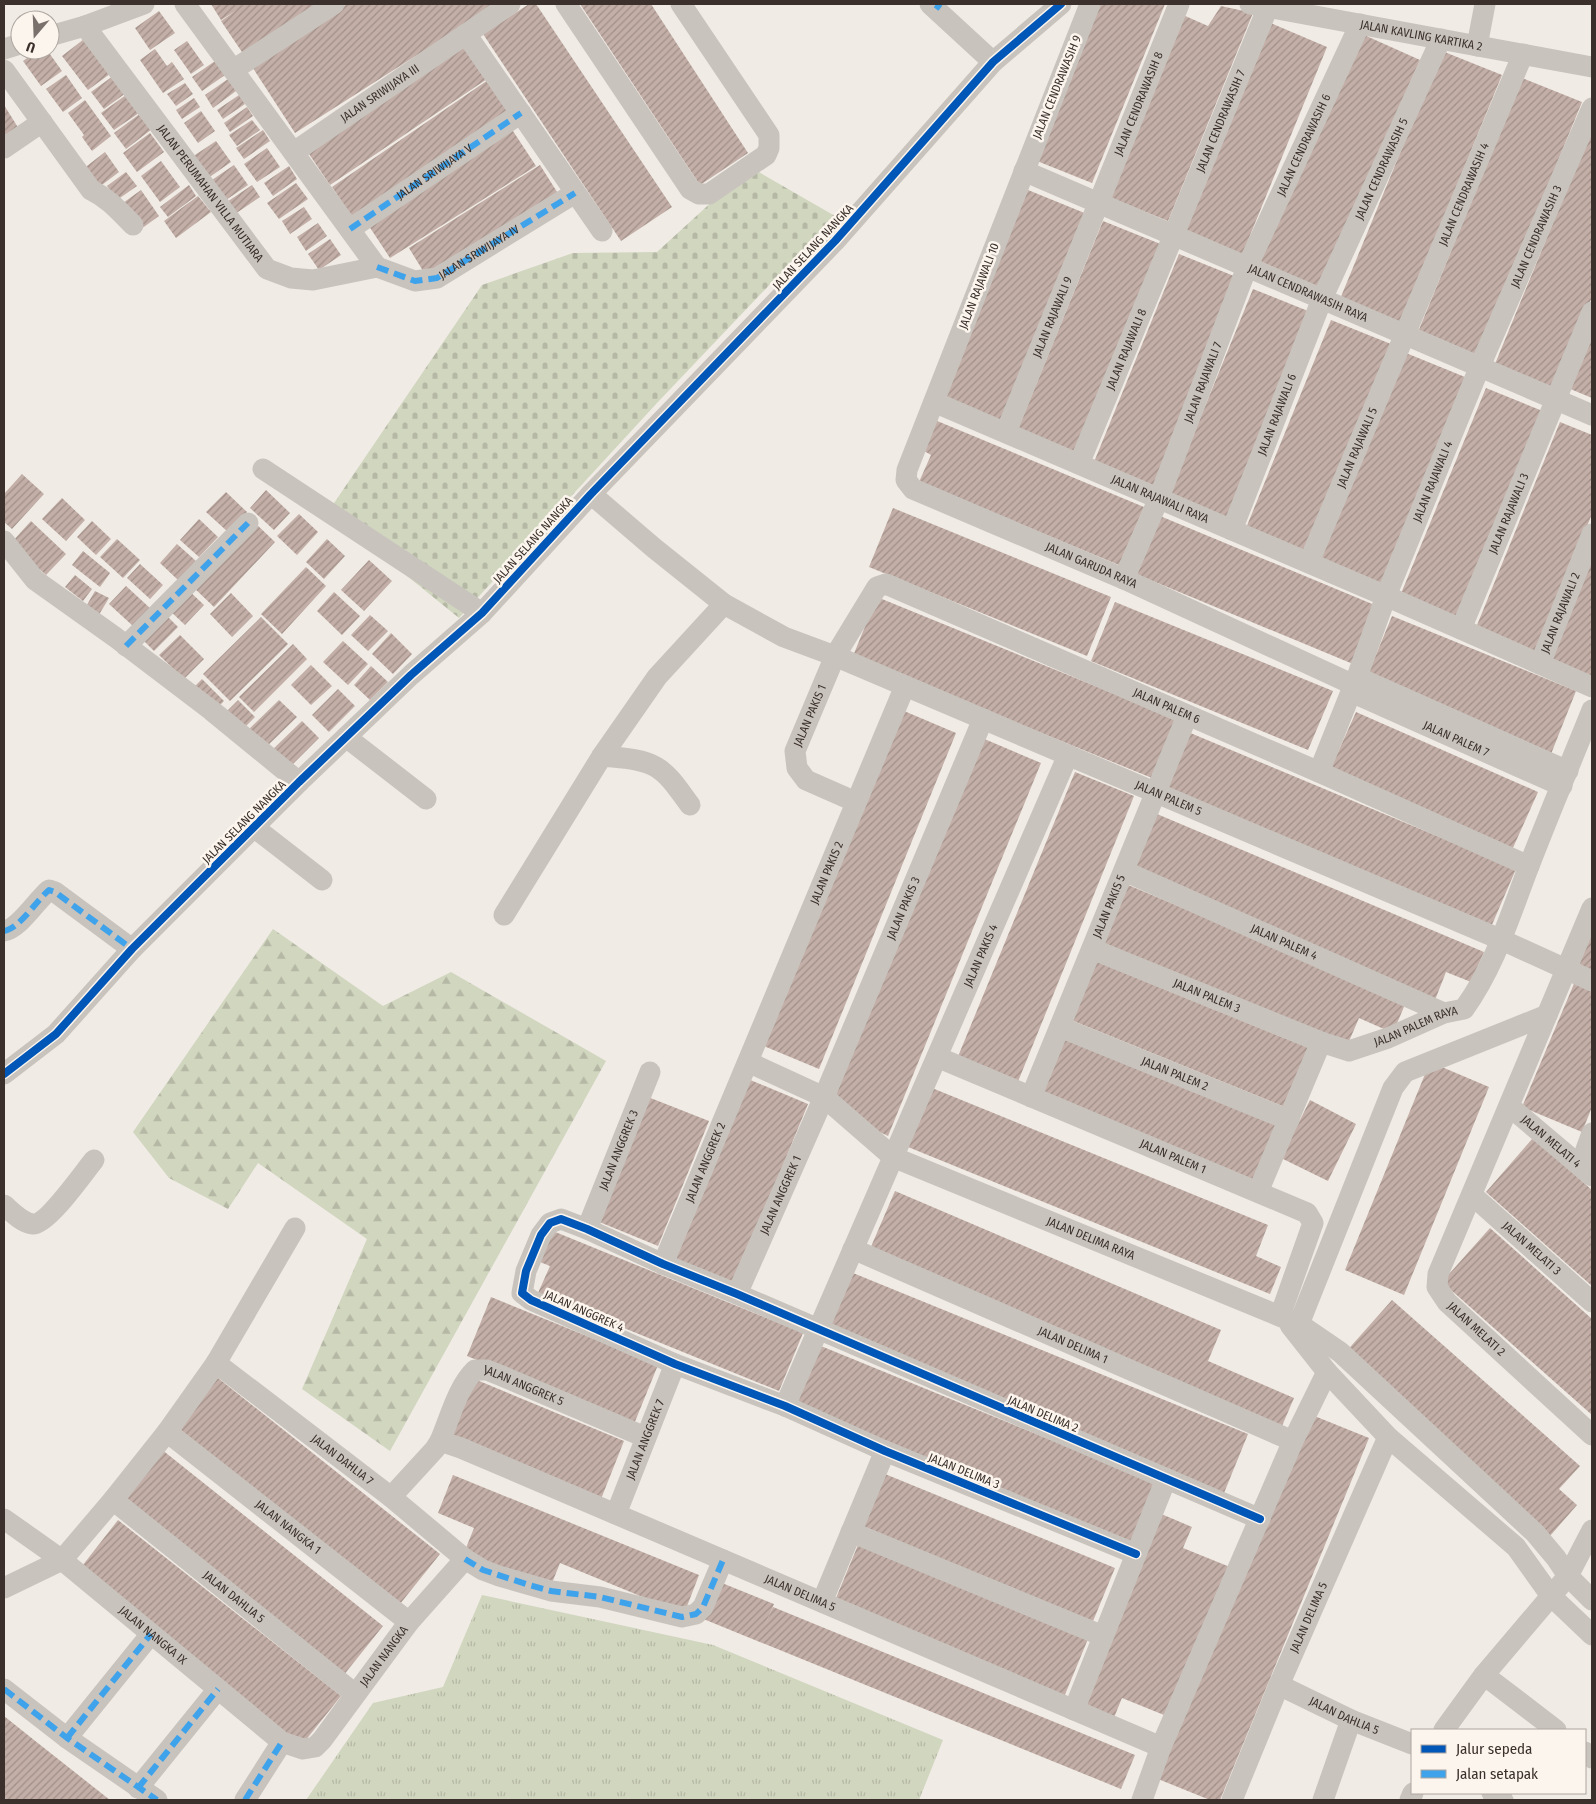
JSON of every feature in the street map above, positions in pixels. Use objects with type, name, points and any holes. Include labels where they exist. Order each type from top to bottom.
[{"type":"street","points":[[60,33],[144,4]]},
{"type":"street","points":[[185,4],[377,267]]},
{"type":"street","points":[[233,70],[334,4]]},
{"type":"street","name":"JALAN SRIWIJAYA III","points":[[294,152],[510,4]]},
{"type":"street","points":[[566,4],[690,189],[699,194],[709,194],[766,155],[770,148],[769,135],[681,4]]},
{"type":"street","name":"JALAN SELANG NANGKA","points":[[4,1074],[56,1034],[132,949],[299,782],[411,675],[482,613],[591,494],[836,241],[993,62],[1062,4]]},
{"type":"street","name":"JALAN CENDRAWASIH 9","points":[[1024,171],[1090,4]]},
{"type":"street","name":"JALAN CENDRAWASIH 8","points":[[1100,204],[1179,4]]},
{"type":"street","points":[[1477,46],[1485,4]]},
{"type":"street","points":[[935,5],[993,62]]},
{"type":"street","name":"JALAN KAVLING KARTIKA 2","points":[[1259,5],[1291,8],[1360,24],[1592,67]]},
{"type":"street","name":"JALAN CENDRAWASIH 7","points":[[1175,236],[1259,5]]},
{"type":"street","name":"JALAN CENDRAWASIH 6","points":[[1247,266],[1360,24]]},
{"type":"street","name":"JALAN PERUMAHAN VILLA MUTIARA","points":[[85,26],[267,269],[291,278],[313,280],[377,267]]},
{"type":"street","points":[[466,34],[602,231]]},
{"type":"street","name":"JALAN CENDRAWASIH 5","points":[[1322,299],[1441,39]]},
{"type":"street","name":"JALAN CENDRAWASIH 4","points":[[1405,334],[1523,54]]},
{"type":"street","points":[[4,70],[91,190],[107,199],[133,225]]},
{"type":"street","name":"JALAN CENDRAWASIH 3","points":[[1480,366],[1592,108]]},
{"type":"street","name":"JALAN SRIWIJAYA V","points":[[350,229],[521,113]]},
{"type":"street","points":[[4,148],[42,122]]},
{"type":"street","name":"JALAN CENDRAWASIH RAYA","points":[[1024,171],[1592,414]]},
{"type":"street","name":"JALAN RAJAWALI 10","points":[[934,402],[1024,171]]},
{"type":"street","name":"JALAN SRIWIJAYA IV","points":[[377,267],[415,281],[437,278],[575,193]]},
{"type":"street","name":"JALAN RAJAWALI 9","points":[[1006,432],[1100,204]]},
{"type":"street","name":"JALAN RAJAWALI 8","points":[[1079,464],[1175,236]]},
{"type":"street","name":"JALAN RAJAWALI 7","points":[[1124,579],[1159,498],[1247,266]]},
{"type":"street","name":"JALAN RAJAWALI 6","points":[[1232,530],[1322,299]]},
{"type":"street","name":"JALAN RAJAWALI 3","points":[[1461,629],[1592,312]]},
{"type":"street","name":"JALAN RAJAWALI 5","points":[[1309,562],[1405,334]]},
{"type":"street","name":"JALAN RAJAWALI 4","points":[[1319,772],[1354,685],[1386,596],[1480,366]]},
{"type":"street","name":"JALAN RAJAWALI RAYA","points":[[934,402],[1309,562],[1592,687]]},
{"type":"street","name":"JALAN GARUDA RAYA","points":[[934,402],[907,470],[906,480],[913,489],[1124,579],[1354,685]]},
{"type":"street","points":[[263,469],[482,613]]},
{"type":"street","name":"JALAN PALEM 5","points":[[591,494],[724,604],[784,637],[835,656],[1156,792],[1502,940],[1592,981]]},
{"type":"street","points":[[126,646],[248,523]]},
{"type":"street","name":"JALAN RAJAWALI 2","points":[[1540,664],[1592,534]]},
{"type":"street","points":[[4,541],[35,580],[211,710],[299,782]]},
{"type":"street","name":"JALAN PALEM 6","points":[[835,656],[877,587],[886,584],[1319,772],[1529,866]]},
{"type":"street","points":[[504,915],[602,756],[658,677],[724,604]]},
{"type":"street","name":"JALAN PAKIS 1","points":[[835,656],[795,751],[797,768],[806,780],[856,802]]},
{"type":"street","name":"JALAN PALEM 7","points":[[1354,685],[1565,778]]},
{"type":"street","name":"JALAN PAKIS 2","points":[[748,1062],[905,686]]},
{"type":"street","name":"JALAN PALEM RAYA","points":[[1321,1042],[1349,1051],[1388,1038],[1444,1013],[1464,1009],[1476,993],[1502,940],[1529,866],[1592,710]]},
{"type":"street","name":"JALAN PAKIS 5","points":[[1031,1097],[1187,716]]},
{"type":"street","name":"JALAN PAKIS 3","points":[[824,1097],[983,719]]},
{"type":"street","points":[[346,737],[426,799]]},
{"type":"street","name":"JALAN PAKIS 4","points":[[785,1406],[1068,755]]},
{"type":"street","points":[[602,756],[643,762],[655,766],[665,773],[690,804]]},
{"type":"street","points":[[255,828],[322,880]]},
{"type":"street","name":"JALAN PALEM 4","points":[[1124,871],[1444,1013]]},
{"type":"street","points":[[4,931],[14,928],[49,890],[55,892],[132,949]]},
{"type":"street","points":[[1472,1195],[1592,908]]},
{"type":"street","name":"JALAN PALEM 3","points":[[1092,949],[1321,1042]]},
{"type":"street","points":[[1547,1015],[1405,1072],[1393,1088],[1290,1323],[1327,1372],[1388,1437],[1516,1547],[1551,1596],[1592,1635]]},
{"type":"street","name":"JALAN PALEM 2","points":[[1060,1027],[1288,1120]]},
{"type":"street","points":[[1258,1192],[1321,1042]]},
{"type":"street","name":"JALAN PALEM 1","points":[[937,1057],[1307,1213],[1313,1223],[1290,1323]]},
{"type":"street","name":"JALAN DELIMA RAYA","points":[[748,1062],[824,1097],[893,1157],[1290,1323],[1340,1352],[1535,1533],[1568,1576],[1592,1600]]},
{"type":"street","name":"JALAN ANGGREK 2","points":[[663,1264],[748,1062]]},
{"type":"street","name":"JALAN ANGGREK 3","points":[[587,1229],[650,1072]]},
{"type":"street","name":"JALAN ANGGREK 1","points":[[737,1294],[824,1097]]},
{"type":"street","name":"JALAN MELATI 4","points":[[1509,1106],[1586,1171]]},
{"type":"street","points":[[1586,1171],[1592,1133]]},
{"type":"street","points":[[4,1205],[25,1221],[32,1224],[39,1223],[60,1203],[94,1160]]},
{"type":"street","name":"JALAN MELATI 3","points":[[1472,1195],[1592,1302]]},
{"type":"street","name":"JALAN MELATI 2","points":[[1472,1195],[1438,1274],[1437,1287],[1447,1302],[1592,1435]]},
{"type":"street","name":"JALAN ANGGREK 4","points":[[785,1406],[675,1364],[531,1300],[522,1293],[526,1271],[541,1236],[550,1223],[561,1219],[818,1330]]},
{"type":"street","points":[[4,1588],[62,1560],[113,1500],[167,1432],[216,1363],[296,1228]]},
{"type":"street","name":"JALAN DELIMA 1","points":[[853,1249],[1293,1441]]},
{"type":"street","name":"JALAN DELIMA 2","points":[[818,1330],[1260,1519]]},
{"type":"street","name":"JALAN DAHLIA 7","points":[[216,1363],[391,1497],[465,1559],[483,1570],[552,1591],[600,1597],[682,1617],[696,1614],[703,1607],[723,1560]]},
{"type":"street","name":"JALAN ANGGREK 7","points":[[616,1514],[675,1364]]},
{"type":"street","name":"JALAN ANGGREK 5","points":[[440,1441],[463,1387],[475,1370],[487,1370],[645,1437]]},
{"type":"street","points":[[1142,1800],[1161,1747],[1293,1441],[1327,1372]]},
{"type":"street","name":"JALAN DELIMA 3","points":[[785,1406],[886,1451],[1136,1554]]},
{"type":"street","name":"JALAN NANGKA 1","points":[[167,1432],[409,1622]]},
{"type":"street","name":"JALAN DELIMA 5","points":[[1232,1800],[1279,1685],[1388,1437]]},
{"type":"street","points":[[391,1497],[435,1449],[440,1441]]},
{"type":"street","name":"JALAN DELIMA 5","points":[[440,1441],[461,1448],[1161,1747]]},
{"type":"street","points":[[822,1602],[886,1451]]},
{"type":"street","points":[[1074,1710],[1166,1479]]},
{"type":"street","name":"JALAN DAHLIA 5","points":[[113,1500],[355,1694]]},
{"type":"street","name":"JALAN NANGKA IX","points":[[4,1518],[62,1560],[282,1742],[302,1749]]},
{"type":"street","points":[[1445,1729],[1484,1675],[1568,1576],[1592,1530]]},
{"type":"street","points":[[851,1532],[1103,1636]]},
{"type":"street","name":"JALAN NANGKA","points":[[302,1749],[315,1747],[409,1622],[465,1559]]},
{"type":"street","points":[[67,1738],[151,1634]]},
{"type":"street","points":[[1484,1675],[1555,1729]]},
{"type":"street","name":"JALAN DAHLIA 5","points":[[1279,1685],[1351,1720],[1411,1744]]},
{"type":"street","points":[[4,1689],[67,1738],[157,1800]]},
{"type":"street","points":[[138,1788],[218,1689]]},
{"type":"street","points":[[1323,1800],[1351,1720]]},
{"type":"street","points":[[245,1800],[282,1742]]},
{"type":"green space","points":[[750,167],[835,216],[657,403],[459,618],[328,512],[482,285],[573,253],[657,252]]},
{"type":"green space","points":[[273,929],[383,1006],[451,972],[606,1061],[390,1451],[302,1389],[367,1239],[258,1163],[228,1209],[169,1178],[133,1132]]},
{"type":"green space","points":[[482,1595],[713,1645],[943,1740],[919,1800],[306,1800],[373,1703],[443,1687]]},
{"type":"building","points":[[211,4],[331,4],[246,58],[221,21],[237,10],[221,20]]},
{"type":"building","points":[[347,4],[497,4],[295,133],[251,65]]},
{"type":"building","points":[[529,4],[536,4],[672,207],[621,241],[483,34]]},
{"type":"building","points":[[580,4],[651,4],[748,153],[700,185]]},
{"type":"building","points":[[1095,4],[1165,4],[1092,183],[1032,159]]},
{"type":"building","points":[[1221,6],[1253,13],[1168,221],[1109,197],[1183,15],[1208,26]]},
{"type":"building","points":[[159,11],[175,33],[150,50],[135,28]]},
{"type":"building","points":[[1268,22],[1327,47],[1242,255],[1183,230]]},
{"type":"building","points":[[1362,34],[1420,60],[1319,288],[1260,261]]},
{"type":"building","points":[[88,36],[114,71],[88,90],[62,56]]},
{"type":"building","points":[[187,41],[204,65],[191,74],[174,50]]},
{"type":"building","points":[[461,42],[487,79],[330,185],[305,148]]},
{"type":"building","points":[[155,49],[167,66],[172,62],[184,79],[163,93],[140,60]]},
{"type":"building","points":[[1442,51],[1502,75],[1398,329],[1338,304]]},
{"type":"building","points":[[218,59],[228,73],[202,91],[192,77]]},
{"type":"building","points":[[54,60],[62,71],[41,86],[23,61]]},
{"type":"building","points":[[66,75],[82,98],[63,112],[46,89]]},
{"type":"building","points":[[113,76],[126,93],[104,109],[91,92]]},
{"type":"building","points":[[1522,78],[1582,102],[1478,356],[1418,332]]},
{"type":"building","points":[[228,79],[236,91],[213,108],[205,95]]},
{"type":"building","points":[[488,80],[513,117],[357,224],[332,187]]},
{"type":"building","points":[[185,83],[193,94],[176,106],[167,94]]},
{"type":"building","points":[[126,95],[139,113],[114,130],[101,113]]},
{"type":"building","points":[[239,95],[245,104],[223,119],[217,110]]},
{"type":"building","points":[[194,98],[200,107],[182,119],[176,110]]},
{"type":"building","points":[[85,100],[111,136],[92,151],[82,137],[84,135],[68,113]]},
{"type":"building","points":[[4,105],[19,129],[4,139]]},
{"type":"building","points":[[247,107],[253,116],[230,132],[224,123]]},
{"type":"building","points":[[201,111],[215,131],[198,143],[184,123]]},
{"type":"building","points":[[141,113],[152,129],[126,149],[114,133]]},
{"type":"building","points":[[252,120],[260,130],[237,146],[229,135]]},
{"type":"building","points":[[511,128],[536,166],[390,258],[365,220]]},
{"type":"building","points":[[1592,128],[1592,297],[1555,388],[1495,364]]},
{"type":"building","points":[[263,130],[270,141],[244,159],[236,148]]},
{"type":"building","points":[[150,133],[164,152],[137,172],[123,153]]},
{"type":"building","points":[[216,141],[231,162],[204,181],[189,159]]},
{"type":"building","points":[[267,148],[280,167],[257,182],[244,164]]},
{"type":"building","points":[[105,152],[119,172],[98,188],[83,169]]},
{"type":"building","points":[[161,161],[180,187],[160,202],[141,176]]},
{"type":"building","points":[[234,165],[248,185],[223,202],[209,182]]},
{"type":"building","points":[[540,165],[559,195],[428,279],[409,248]]},
{"type":"building","points":[[289,166],[297,179],[273,196],[264,183]]},
{"type":"building","points":[[126,172],[137,186],[117,200],[107,186]]},
{"type":"building","points":[[296,183],[308,199],[279,219],[267,203]]},
{"type":"building","points":[[189,185],[196,196],[168,217],[160,207]]},
{"type":"building","points":[[252,185],[260,197],[232,216],[224,204]]},
{"type":"building","points":[[141,190],[159,216],[141,229],[123,203]]},
{"type":"building","points":[[1028,190],[1087,214],[1002,422],[943,398]]},
{"type":"building","points":[[198,196],[211,212],[176,238],[164,221]]},
{"type":"building","points":[[304,207],[312,219],[290,234],[282,221]]},
{"type":"building","points":[[1103,221],[1163,245],[1078,453],[1018,429]]},
{"type":"building","points":[[318,223],[327,236],[306,251],[297,237]]},
{"type":"building","points":[[330,239],[341,255],[319,270],[308,254]]},
{"type":"building","points":[[1179,254],[1239,278],[1154,486],[1094,462]]},
{"type":"building","points":[[1253,289],[1313,313],[1228,521],[1168,497]]},
{"type":"building","points":[[1331,320],[1391,344],[1306,552],[1246,528]]},
{"type":"building","points":[[1592,330],[1592,398],[1568,388]]},
{"type":"building","points":[[1406,353],[1465,377],[1380,585],[1320,561]]},
{"type":"building","points":[[1486,388],[1545,412],[1460,620],[1400,596]]},
{"type":"building","points":[[930,418],[1144,507],[1119,565],[919,482],[931,455],[919,448]]},
{"type":"building","points":[[1560,422],[1592,435],[1592,514],[1535,655],[1475,630]]},
{"type":"building","points":[[22,474],[44,494],[12,529],[4,522],[4,494]]},
{"type":"building","points":[[266,490],[290,513],[274,530],[250,508]]},
{"type":"building","points":[[226,492],[247,512],[228,532],[206,512]]},
{"type":"building","points":[[62,498],[85,520],[66,541],[42,519]]},
{"type":"building","points":[[893,508],[1111,597],[1087,656],[869,567]]},
{"type":"building","points":[[299,514],[318,532],[297,555],[277,536]]},
{"type":"building","points":[[1160,516],[1377,606],[1353,664],[1136,574]]},
{"type":"building","points":[[199,519],[218,537],[199,557],[180,540]]},
{"type":"building","points":[[31,521],[66,554],[46,575],[11,543]]},
{"type":"building","points":[[92,521],[111,539],[96,555],[77,537]]},
{"type":"building","points":[[253,521],[275,542],[214,607],[192,586]]},
{"type":"building","points":[[117,539],[140,560],[123,578],[100,557]]},
{"type":"building","points":[[327,539],[345,556],[324,579],[306,562]]},
{"type":"building","points":[[177,544],[196,561],[178,580],[160,563]]},
{"type":"building","points":[[83,551],[110,573],[100,587],[72,565]]},
{"type":"building","points":[[369,560],[392,581],[364,611],[341,590]]},
{"type":"building","points":[[1592,560],[1592,679],[1551,662]]},
{"type":"building","points":[[140,564],[163,585],[150,599],[127,578]]},
{"type":"building","points":[[306,567],[326,586],[282,634],[261,614]]},
{"type":"building","points":[[75,575],[92,589],[83,601],[65,587]]},
{"type":"building","points":[[126,586],[151,609],[134,627],[109,604]]},
{"type":"building","points":[[187,589],[204,605],[185,625],[168,609]]},
{"type":"building","points":[[95,591],[109,598],[97,618],[84,610]]},
{"type":"building","points":[[334,592],[360,616],[342,635],[317,611]]},
{"type":"building","points":[[231,593],[253,616],[232,637],[210,614]]},
{"type":"building","points":[[877,597],[1176,719],[1152,778],[853,656]]},
{"type":"building","points":[[1115,602],[1333,691],[1308,750],[1091,661]]},
{"type":"building","points":[[162,611],[178,627],[154,651],[138,635]]},
{"type":"building","points":[[370,615],[388,631],[368,651],[351,635]]},
{"type":"building","points":[[1392,616],[1576,691],[1551,754],[1366,679]]},
{"type":"building","points":[[261,617],[288,644],[230,701],[203,674]]},
{"type":"building","points":[[391,633],[412,654],[393,674],[372,654]]},
{"type":"building","points":[[180,635],[204,659],[184,679],[159,655]]},
{"type":"building","points":[[343,641],[368,664],[348,685],[323,662]]},
{"type":"building","points":[[293,644],[307,659],[254,712],[239,697]]},
{"type":"building","points":[[311,665],[332,686],[311,705],[291,685]]},
{"type":"building","points":[[371,666],[388,682],[370,700],[354,685]]},
{"type":"building","points":[[202,679],[224,701],[214,711],[192,689]]},
{"type":"building","points":[[338,689],[355,706],[329,732],[312,715]]},
{"type":"building","points":[[238,700],[255,717],[241,731],[224,714]]},
{"type":"building","points":[[279,700],[297,717],[262,751],[245,733]]},
{"type":"building","points":[[897,708],[956,733],[819,1069],[759,1044]]},
{"type":"building","points":[[1356,712],[1538,792],[1512,850],[1330,770]]},
{"type":"building","points":[[302,721],[319,738],[286,771],[268,754]]},
{"type":"building","points":[[1188,732],[1516,869],[1491,927],[1164,790]]},
{"type":"building","points":[[982,738],[1041,763],[888,1136],[855,1120],[835,1097]]},
{"type":"building","points":[[1075,772],[1134,796],[1017,1084],[957,1059]]},
{"type":"building","points":[[1157,814],[1484,952],[1471,982],[1446,972],[1435,1000],[1132,872]]},
{"type":"building","points":[[1121,882],[1406,1002],[1393,1033],[1359,1018],[1347,1046],[1097,940]]},
{"type":"building","points":[[1592,932],[1592,976],[1577,970]]},
{"type":"building","points":[[1095,961],[1309,1048],[1285,1107],[1071,1020]]},
{"type":"building","points":[[1576,979],[1592,986],[1592,1107],[1582,1132],[1522,1107]]},
{"type":"building","points":[[1065,1036],[1279,1123],[1255,1182],[1041,1095]]},
{"type":"building","points":[[1430,1062],[1489,1087],[1404,1295],[1345,1270]]},
{"type":"building","points":[[748,1079],[808,1104],[733,1287],[673,1263]]},
{"type":"building","points":[[932,1088],[1268,1225],[1256,1256],[1281,1267],[1270,1294],[908,1147]]},
{"type":"building","points":[[648,1097],[709,1121],[658,1246],[597,1221]]},
{"type":"building","points":[[1310,1100],[1356,1124],[1328,1181],[1281,1158]]},
{"type":"building","points":[[1533,1138],[1592,1190],[1592,1286],[1486,1192]]},
{"type":"building","points":[[895,1191],[1221,1330],[1208,1361],[1294,1398],[1282,1426],[870,1249]]},
{"type":"building","points":[[1490,1228],[1592,1319],[1592,1415],[1442,1282]]},
{"type":"building","points":[[548,1229],[803,1333],[779,1391],[538,1293],[550,1266],[535,1260]]},
{"type":"building","points":[[853,1273],[1248,1434],[1224,1493],[828,1331]]},
{"type":"building","points":[[491,1297],[658,1365],[634,1424],[467,1356]]},
{"type":"building","points":[[1392,1300],[1580,1466],[1559,1489],[1577,1505],[1550,1536],[1344,1354]]},
{"type":"building","points":[[816,1344],[1156,1483],[1132,1542],[792,1403]]},
{"type":"building","points":[[218,1378],[440,1554],[400,1604],[177,1427]]},
{"type":"building","points":[[472,1378],[624,1441],[601,1499],[448,1437]]},
{"type":"building","points":[[1307,1413],[1369,1438],[1220,1800],[1210,1800],[1158,1779]]},
{"type":"building","points":[[161,1449],[383,1626],[343,1676],[120,1499]]},
{"type":"building","points":[[885,1474],[1115,1568],[1091,1626],[861,1532]]},
{"type":"building","points":[[453,1475],[699,1575],[684,1614],[560,1563],[550,1588],[464,1553],[474,1528],[438,1513]]},
{"type":"building","points":[[1159,1513],[1192,1527],[1183,1548],[1230,1567],[1169,1717],[1122,1698],[1113,1720],[1080,1707]]},
{"type":"building","points":[[118,1520],[341,1696],[301,1746],[79,1570]]},
{"type":"building","points":[[858,1545],[1088,1639],[1064,1697],[834,1603]]},
{"type":"building","points":[[717,1581],[774,1604],[764,1627],[773,1607],[1135,1755],[1121,1789],[701,1618]]},
{"type":"building","points":[[4,1716],[110,1800],[7,1800],[4,1798]]},
{"type":"marked path","points":[[936,9],[940,4]]},
{"type":"marked path","points":[[350,229],[521,113]]},
{"type":"marked path","points":[[377,267],[415,281],[437,278],[575,193]]},
{"type":"marked path","points":[[126,646],[248,523]]},
{"type":"marked path","points":[[4,931],[16,925],[49,890],[55,892],[132,949]]},
{"type":"marked path","points":[[465,1559],[483,1570],[551,1591],[600,1597],[682,1617],[696,1614],[703,1607],[723,1560]]},
{"type":"marked path","points":[[67,1738],[151,1634]]},
{"type":"marked path","points":[[4,1689],[67,1738],[157,1800]]},
{"type":"marked path","points":[[138,1788],[218,1689]]},
{"type":"marked path","points":[[245,1800],[282,1742]]},
{"type":"cycle path","points":[[4,1074],[56,1034],[132,949],[299,782],[411,675],[482,613],[591,494],[835,241],[993,62],[1061,4]]},
{"type":"cycle path","points":[[1136,1554],[885,1451],[785,1406],[675,1364],[531,1300],[522,1293],[526,1271],[541,1235],[550,1223],[561,1219],[587,1229],[663,1264],[1260,1519]]}]
